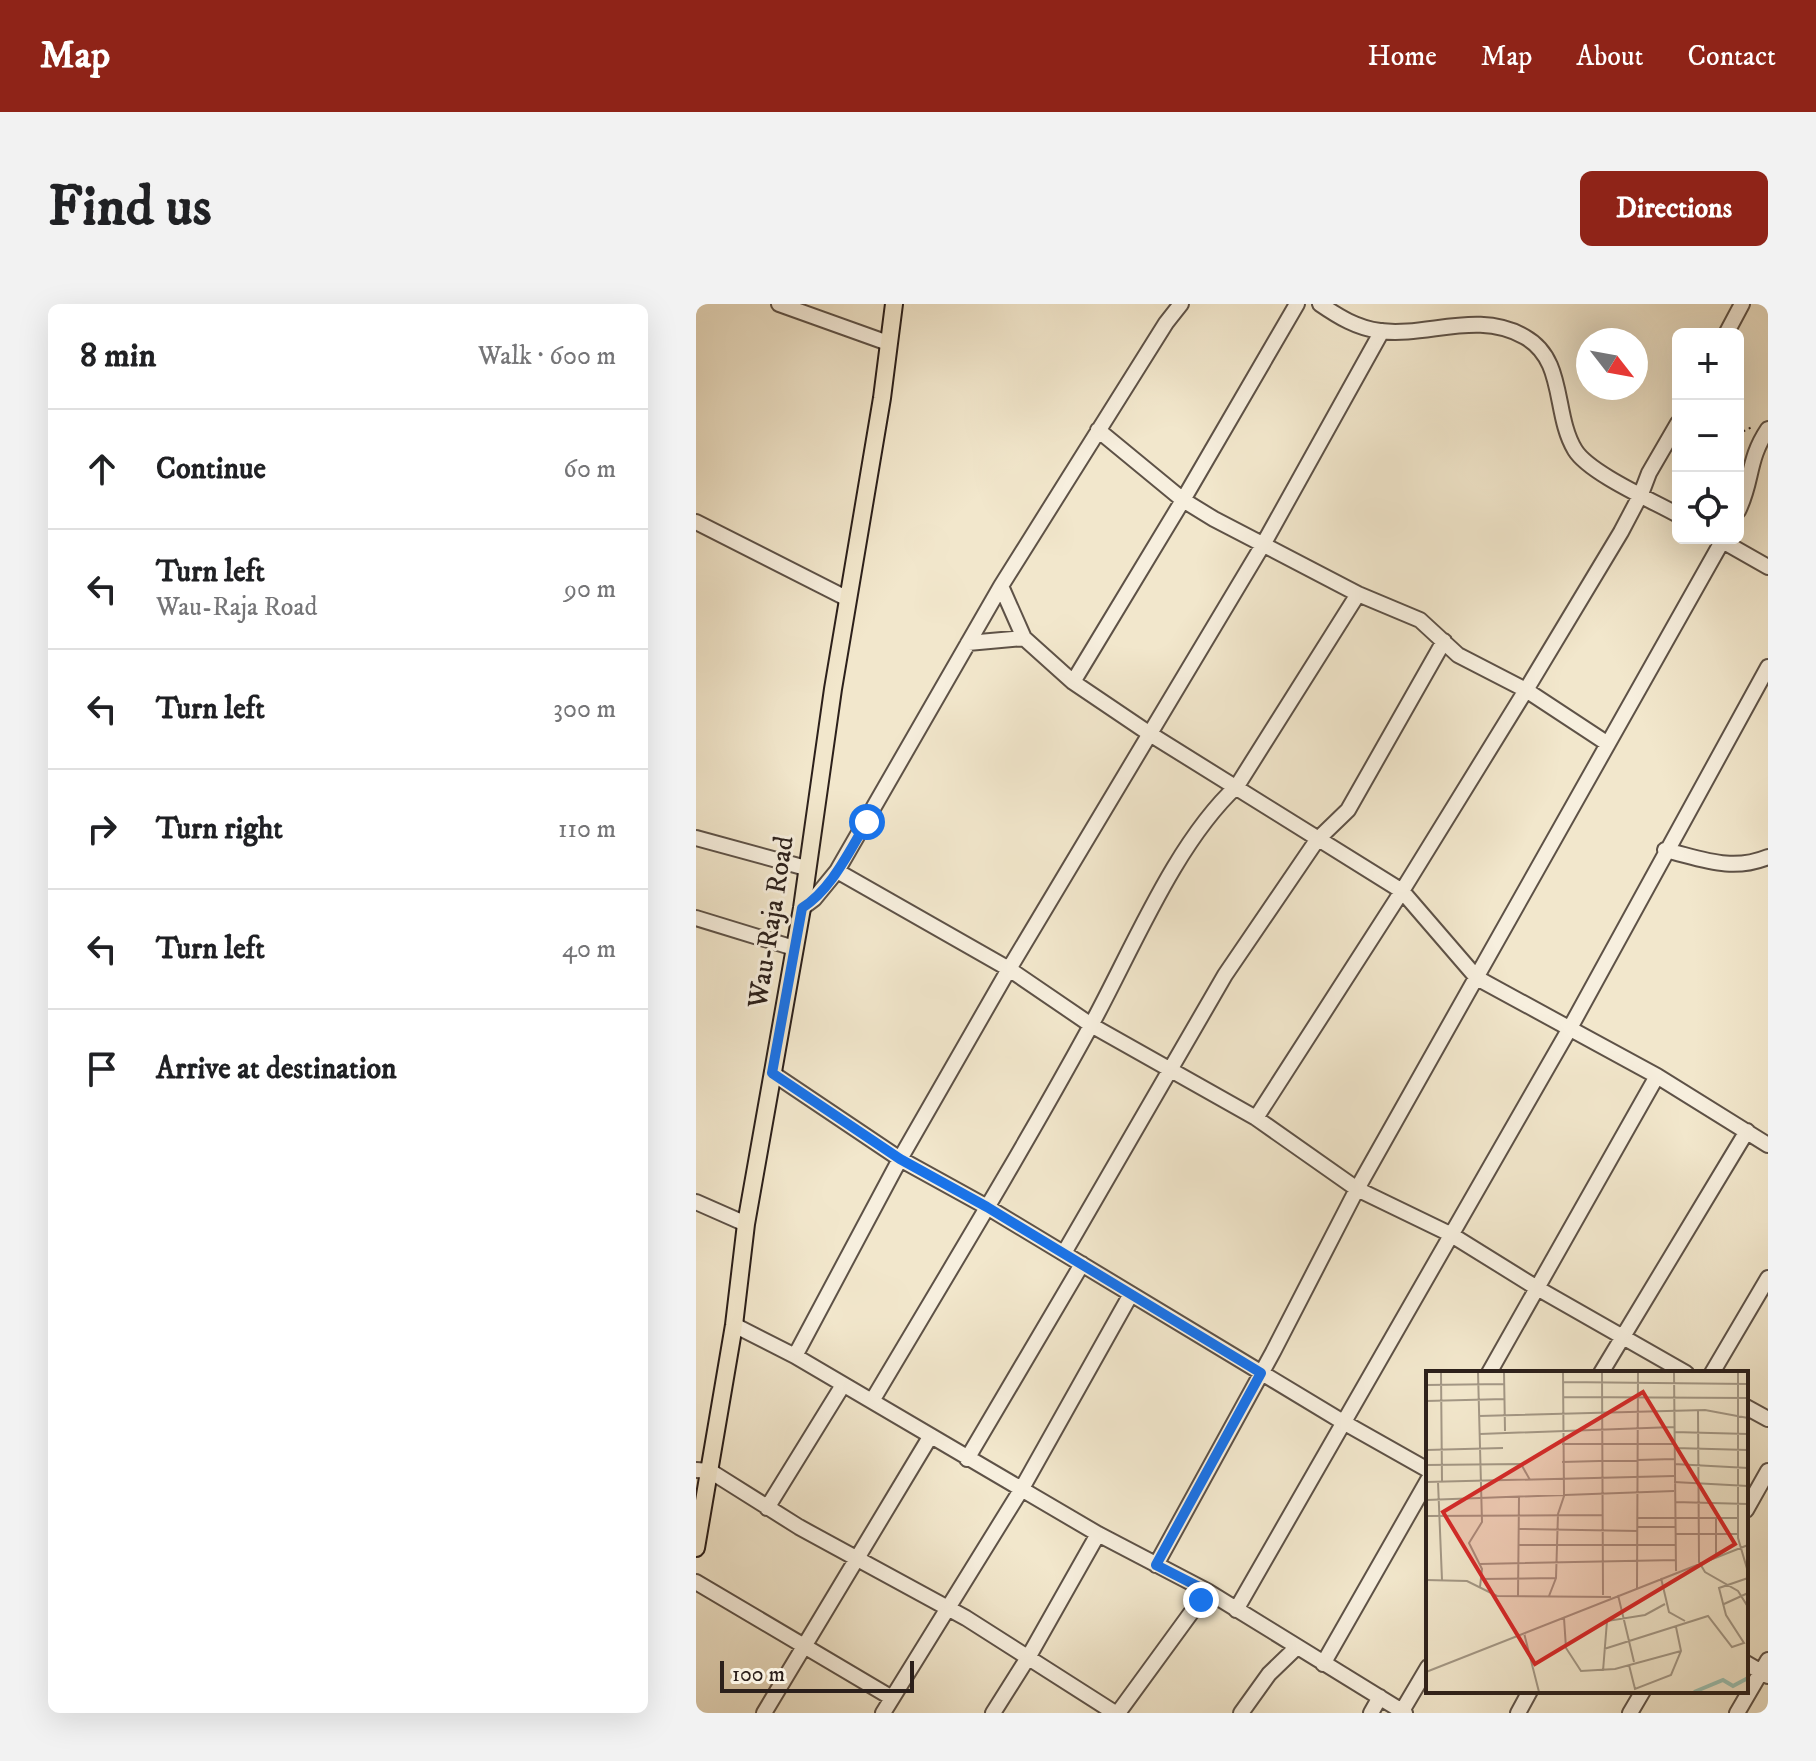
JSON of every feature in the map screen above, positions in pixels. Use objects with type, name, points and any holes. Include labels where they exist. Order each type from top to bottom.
[{"type":"main road","name":"Wau-Raja Road","points":[[696,1548],[703,1471],[734,1325],[746,1224],[802,908],[894,304]]},
{"type":"street","points":[[779,304],[888,343]]},
{"type":"street","points":[[802,908],[814,899],[837,871],[1001,586],[1166,323],[1181,304]]},
{"type":"street","points":[[1073,682],[1297,304]]},
{"type":"street","points":[[1320,304],[1352,324],[1382,331],[1462,325],[1503,326],[1526,337],[1543,350],[1555,377],[1569,438],[1577,453],[1595,469],[1672,512]]},
{"type":"street","points":[[1729,328],[1742,304]]},
{"type":"street","points":[[795,1356],[900,1159],[1009,969],[1264,543],[1382,331]]},
{"type":"street","points":[[1744,499],[1755,449],[1768,429]]},
{"type":"street","points":[[1098,430],[1183,500],[1358,594],[1420,620],[1458,655],[1526,690],[1608,744]]},
{"type":"street","points":[[1256,1118],[1526,690],[1641,494],[1649,473],[1672,433]]},
{"type":"street","points":[[696,522],[848,599]]},
{"type":"street","points":[[1156,1565],[1357,1189],[1718,544]]},
{"type":"street","points":[[1729,544],[1768,567]]},
{"type":"street","points":[[1001,586],[1024,638],[1073,682],[1150,734],[1402,891],[1477,978],[1657,1076],[1768,1145]]},
{"type":"street","points":[[872,1401],[1091,1025],[1194,836],[1220,802],[1237,786],[1358,594]]},
{"type":"street","points":[[968,643],[1024,638]]},
{"type":"street","points":[[1064,1253],[1225,975],[1317,840],[1348,810],[1444,641]]},
{"type":"street","points":[[1236,1610],[1570,1028],[1768,667]]},
{"type":"street","points":[[696,838],[806,868]]},
{"type":"street","points":[[1665,850],[1731,866],[1750,865],[1768,857]]},
{"type":"street","points":[[837,871],[1009,969],[1091,1025],[1170,1072],[1256,1118],[1357,1189],[1450,1234],[1683,1371]]},
{"type":"street","points":[[696,918],[794,948]]},
{"type":"street","points":[[772,1073],[900,1159],[987,1207],[1426,1469]]},
{"type":"street","points":[[1490,1371],[1657,1076]]},
{"type":"street","points":[[1602,1371],[1747,1131]]},
{"type":"street","points":[[696,1202],[746,1224]]},
{"type":"street","points":[[967,1459],[1082,1264]]},
{"type":"street","points":[[1713,1371],[1768,1278]]},
{"type":"street","points":[[883,1713],[1021,1490],[1131,1294]]},
{"type":"street","points":[[734,1325],[795,1356],[1098,1534],[1207,1591],[1403,1712],[1426,1671]]},
{"type":"street","points":[[767,1508],[843,1385]]},
{"type":"street","points":[[1748,1408],[1768,1419]]},
{"type":"street","points":[[764,1713],[930,1437]]},
{"type":"street","points":[[703,1471],[948,1608],[1116,1713],[1207,1591]]},
{"type":"street","points":[[1748,1506],[1768,1471]]},
{"type":"street","points":[[1323,1664],[1426,1484]]},
{"type":"street","points":[[993,1713],[1098,1534]]},
{"type":"street","points":[[696,1582],[892,1698]]},
{"type":"street","points":[[1241,1713],[1269,1674],[1297,1647]]},
{"type":"street","points":[[1737,1713],[1766,1669]]},
{"type":"street","points":[[1518,1713],[1529,1693]]},
{"type":"street","points":[[1630,1713],[1642,1693]]},
{"type":"street","points":[[1371,1713],[1380,1697]]},
{"type":"route","points":[[867,822],[837,871],[814,899],[802,908],[772,1073],[900,1159],[987,1207],[1261,1373],[1156,1565],[1207,1591],[1201,1600]]}]
